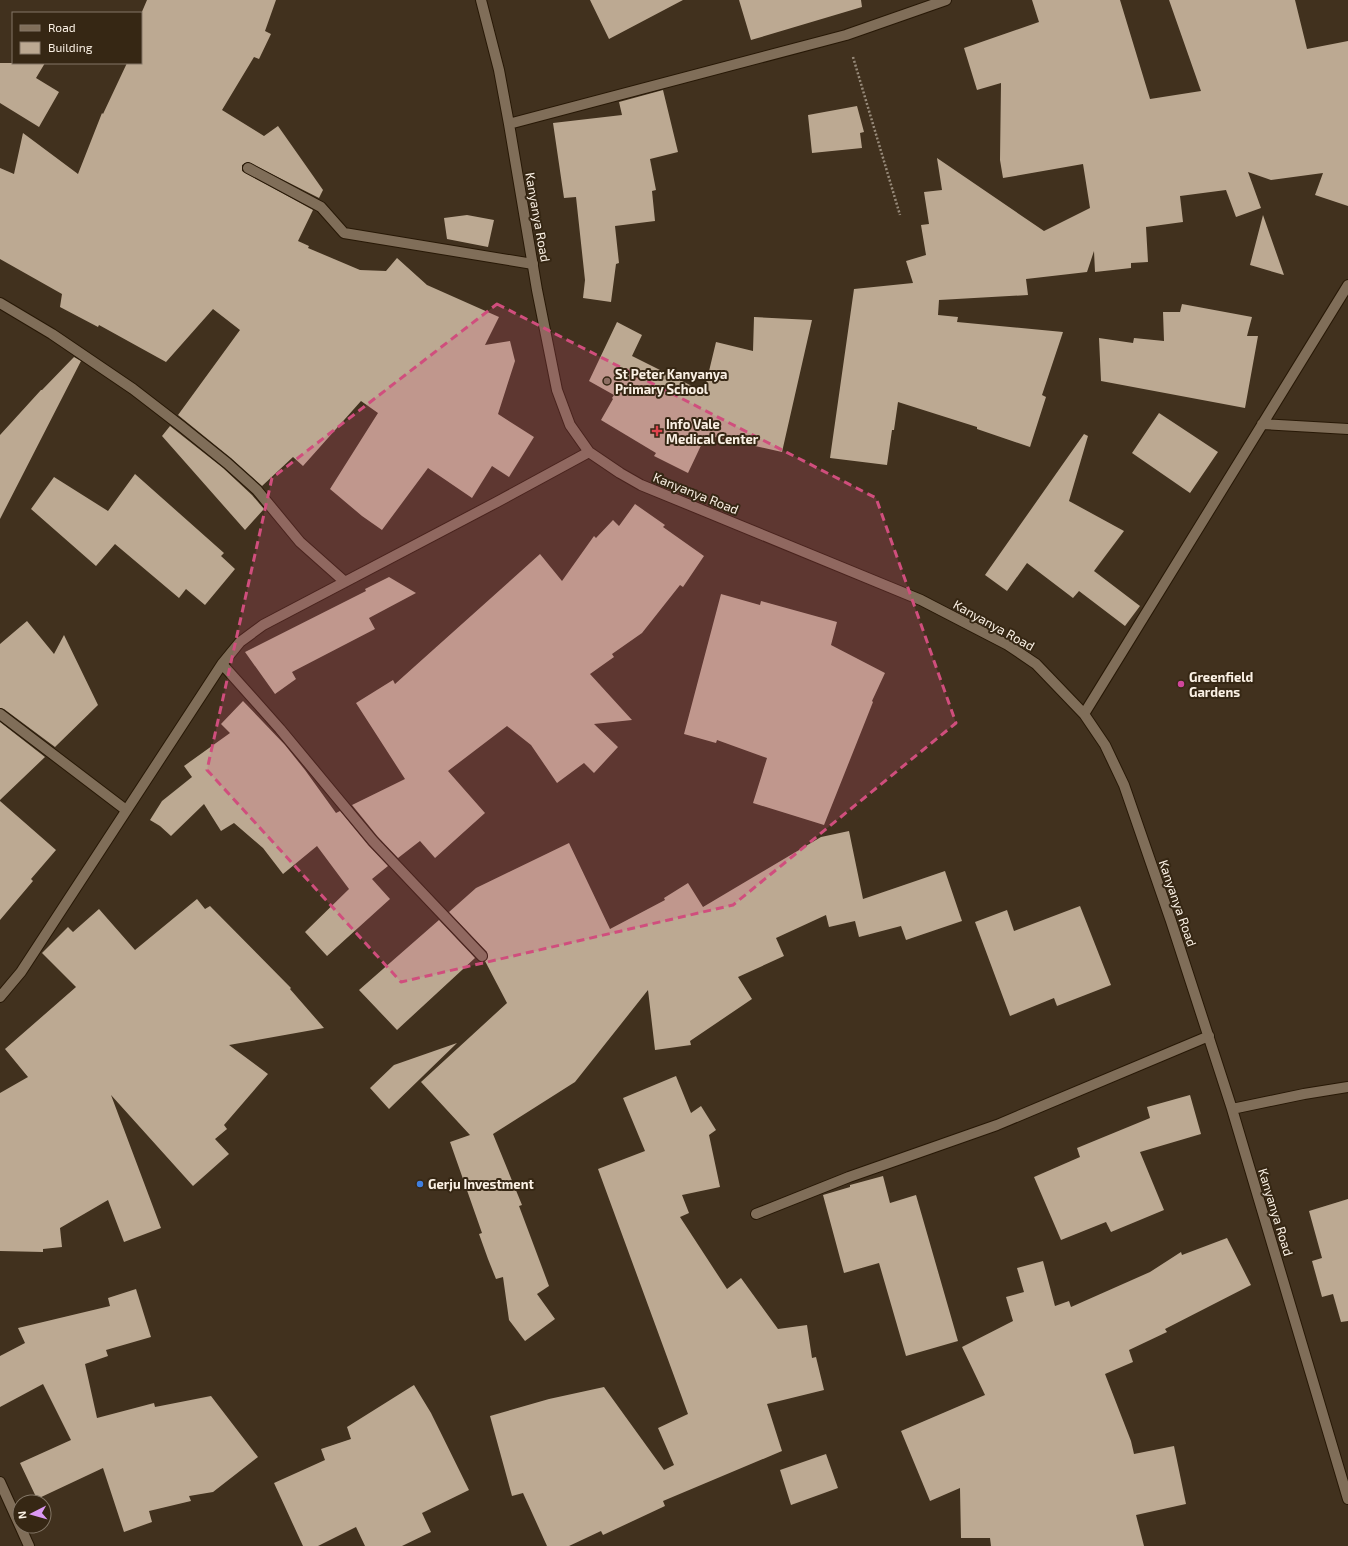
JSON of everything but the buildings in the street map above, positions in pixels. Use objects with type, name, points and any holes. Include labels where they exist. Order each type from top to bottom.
[{"type":"street","name":"Kanyanya Road","points":[[481,0],[499,70],[557,390],[570,425],[589,452],[620,473],[641,484],[921,600],[1008,645],[1036,664],[1084,714],[1105,745],[1124,785],[1209,1036],[1348,1499]]},
{"type":"street","points":[[509,124],[846,35],[946,0]]},
{"type":"street","points":[[248,168],[321,207],[344,233],[533,264]]},
{"type":"street","points":[[1084,714],[1348,285]]},
{"type":"street","points":[[0,303],[52,334],[133,389],[227,463],[257,490],[300,542],[345,582]]},
{"type":"street","points":[[1262,424],[1348,429]]},
{"type":"street","points":[[0,997],[21,972],[222,664],[240,642],[263,625],[589,452]]},
{"type":"street","points":[[222,664],[280,729],[373,841],[482,956]]},
{"type":"street","points":[[0,714],[126,810]]},
{"type":"street","points":[[756,1214],[849,1177],[997,1125],[1209,1036]]},
{"type":"street","points":[[1232,1109],[1304,1094],[1348,1087]]},
{"type":"street","points":[[0,1482],[12,1508]]},
{"type":"street","points":[[24,1534],[29,1546]]},
{"type":"path","points":[[846,35],[900,215]]},
{"type":"highlighted area","points":[[497,304],[876,498],[956,723],[733,905],[401,982],[207,770],[272,478]]},
{"type":"place","name":"St Peter Kanyanya Primary School","points":[[607,381]]},
{"type":"place","name":"Info Vale Medical Center","points":[[657,431]]},
{"type":"place","name":"Greenfield Gardens","points":[[1181,684]]},
{"type":"place","name":"Gerju Investment","points":[[420,1184]]}]
